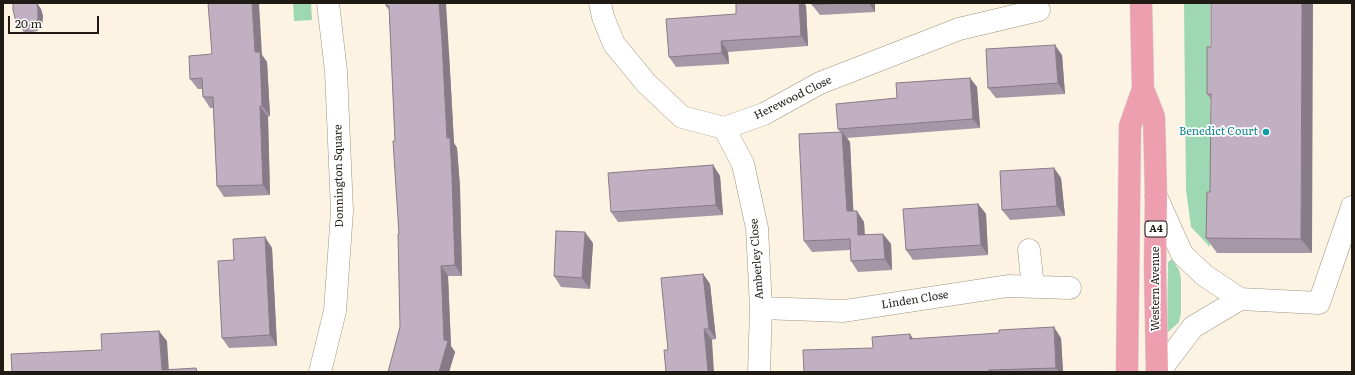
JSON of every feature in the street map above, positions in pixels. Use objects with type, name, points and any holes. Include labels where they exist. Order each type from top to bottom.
[{"type":"main road","name":"Western Avenue","points":[[1140,3],[1143,89],[1154,117],[1156,196],[1155,268],[1158,372]]},
{"type":"main road","name":"Western Avenue","points":[[1128,372],[1130,126],[1143,89]]},
{"type":"street","name":"Donnington Square","points":[[320,372],[335,312],[342,211],[336,71],[328,3]]},
{"type":"street","points":[[600,3],[603,17],[614,44],[646,83],[682,117],[724,128]]},
{"type":"street","name":"Herewood Close","points":[[724,128],[764,114],[820,83],[959,29],[1039,10]]},
{"type":"street","name":"Amberley Close","points":[[724,128],[743,164],[757,228],[761,308],[759,372]]},
{"type":"street","points":[[1156,196],[1182,254],[1204,275],[1240,299],[1319,303],[1352,207]]},
{"type":"street","points":[[1029,250],[1034,286]]},
{"type":"street","name":"Linden Close","points":[[761,308],[844,311],[1008,286],[1070,288]]},
{"type":"street","points":[[1158,372],[1193,327],[1240,299]]},
{"type":"green space","points":[[293,3],[311,3],[312,20],[294,21]]},
{"type":"green space","points":[[1184,3],[1210,3],[1210,247],[1191,227],[1186,190]]},
{"type":"green space","points":[[1172,259],[1179,270],[1181,278],[1181,313],[1179,322],[1167,333],[1168,262]]},
{"type":"building","points":[[13,3],[37,3],[38,19],[33,25],[21,28],[15,18]]},
{"type":"building","points":[[208,3],[252,3],[255,52],[260,52],[262,106],[260,106],[263,185],[217,186],[213,97],[203,97],[202,78],[190,79],[189,56],[212,54]]},
{"type":"building","points":[[386,3],[439,3],[447,138],[450,138],[455,265],[441,266],[444,340],[448,341],[439,372],[388,372],[400,327],[399,234],[393,141],[395,141],[389,6],[386,6]]},
{"type":"building","points":[[736,3],[799,3],[801,36],[721,41],[722,53],[669,57],[666,19],[736,14]]},
{"type":"building","points":[[812,3],[840,3],[812,5]]},
{"type":"building","name":"Benedict Court","points":[[1211,3],[1302,3],[1301,239],[1206,238],[1207,192],[1210,192],[1211,94],[1207,94],[1207,47],[1211,47]]},
{"type":"building","points":[[1055,45],[1058,83],[988,88],[986,49]]},
{"type":"building","points":[[970,78],[973,119],[838,129],[836,104],[897,98],[896,83]]},
{"type":"building","points":[[842,132],[847,211],[857,211],[858,235],[883,234],[885,259],[851,261],[850,239],[804,241],[799,134]]},
{"type":"building","points":[[713,165],[716,205],[611,212],[608,173]]},
{"type":"building","points":[[1054,168],[1057,206],[1002,210],[1000,171]]},
{"type":"building","points":[[978,204],[981,245],[906,250],[903,209]]},
{"type":"building","points":[[556,231],[585,232],[582,278],[554,276]]},
{"type":"building","points":[[265,237],[270,335],[222,338],[218,261],[234,260],[233,239]]},
{"type":"building","points":[[703,274],[709,329],[704,329],[708,372],[666,372],[664,350],[668,350],[661,278]]},
{"type":"building","points":[[1054,327],[1056,368],[989,370],[989,372],[804,372],[803,350],[873,348],[872,337],[910,334],[910,339],[999,333],[999,330]]},
{"type":"building","points":[[159,331],[162,370],[196,368],[197,372],[12,372],[11,354],[102,350],[101,334]]},
{"type":"place","name":"Benedict Court","points":[[1266,132]]}]
